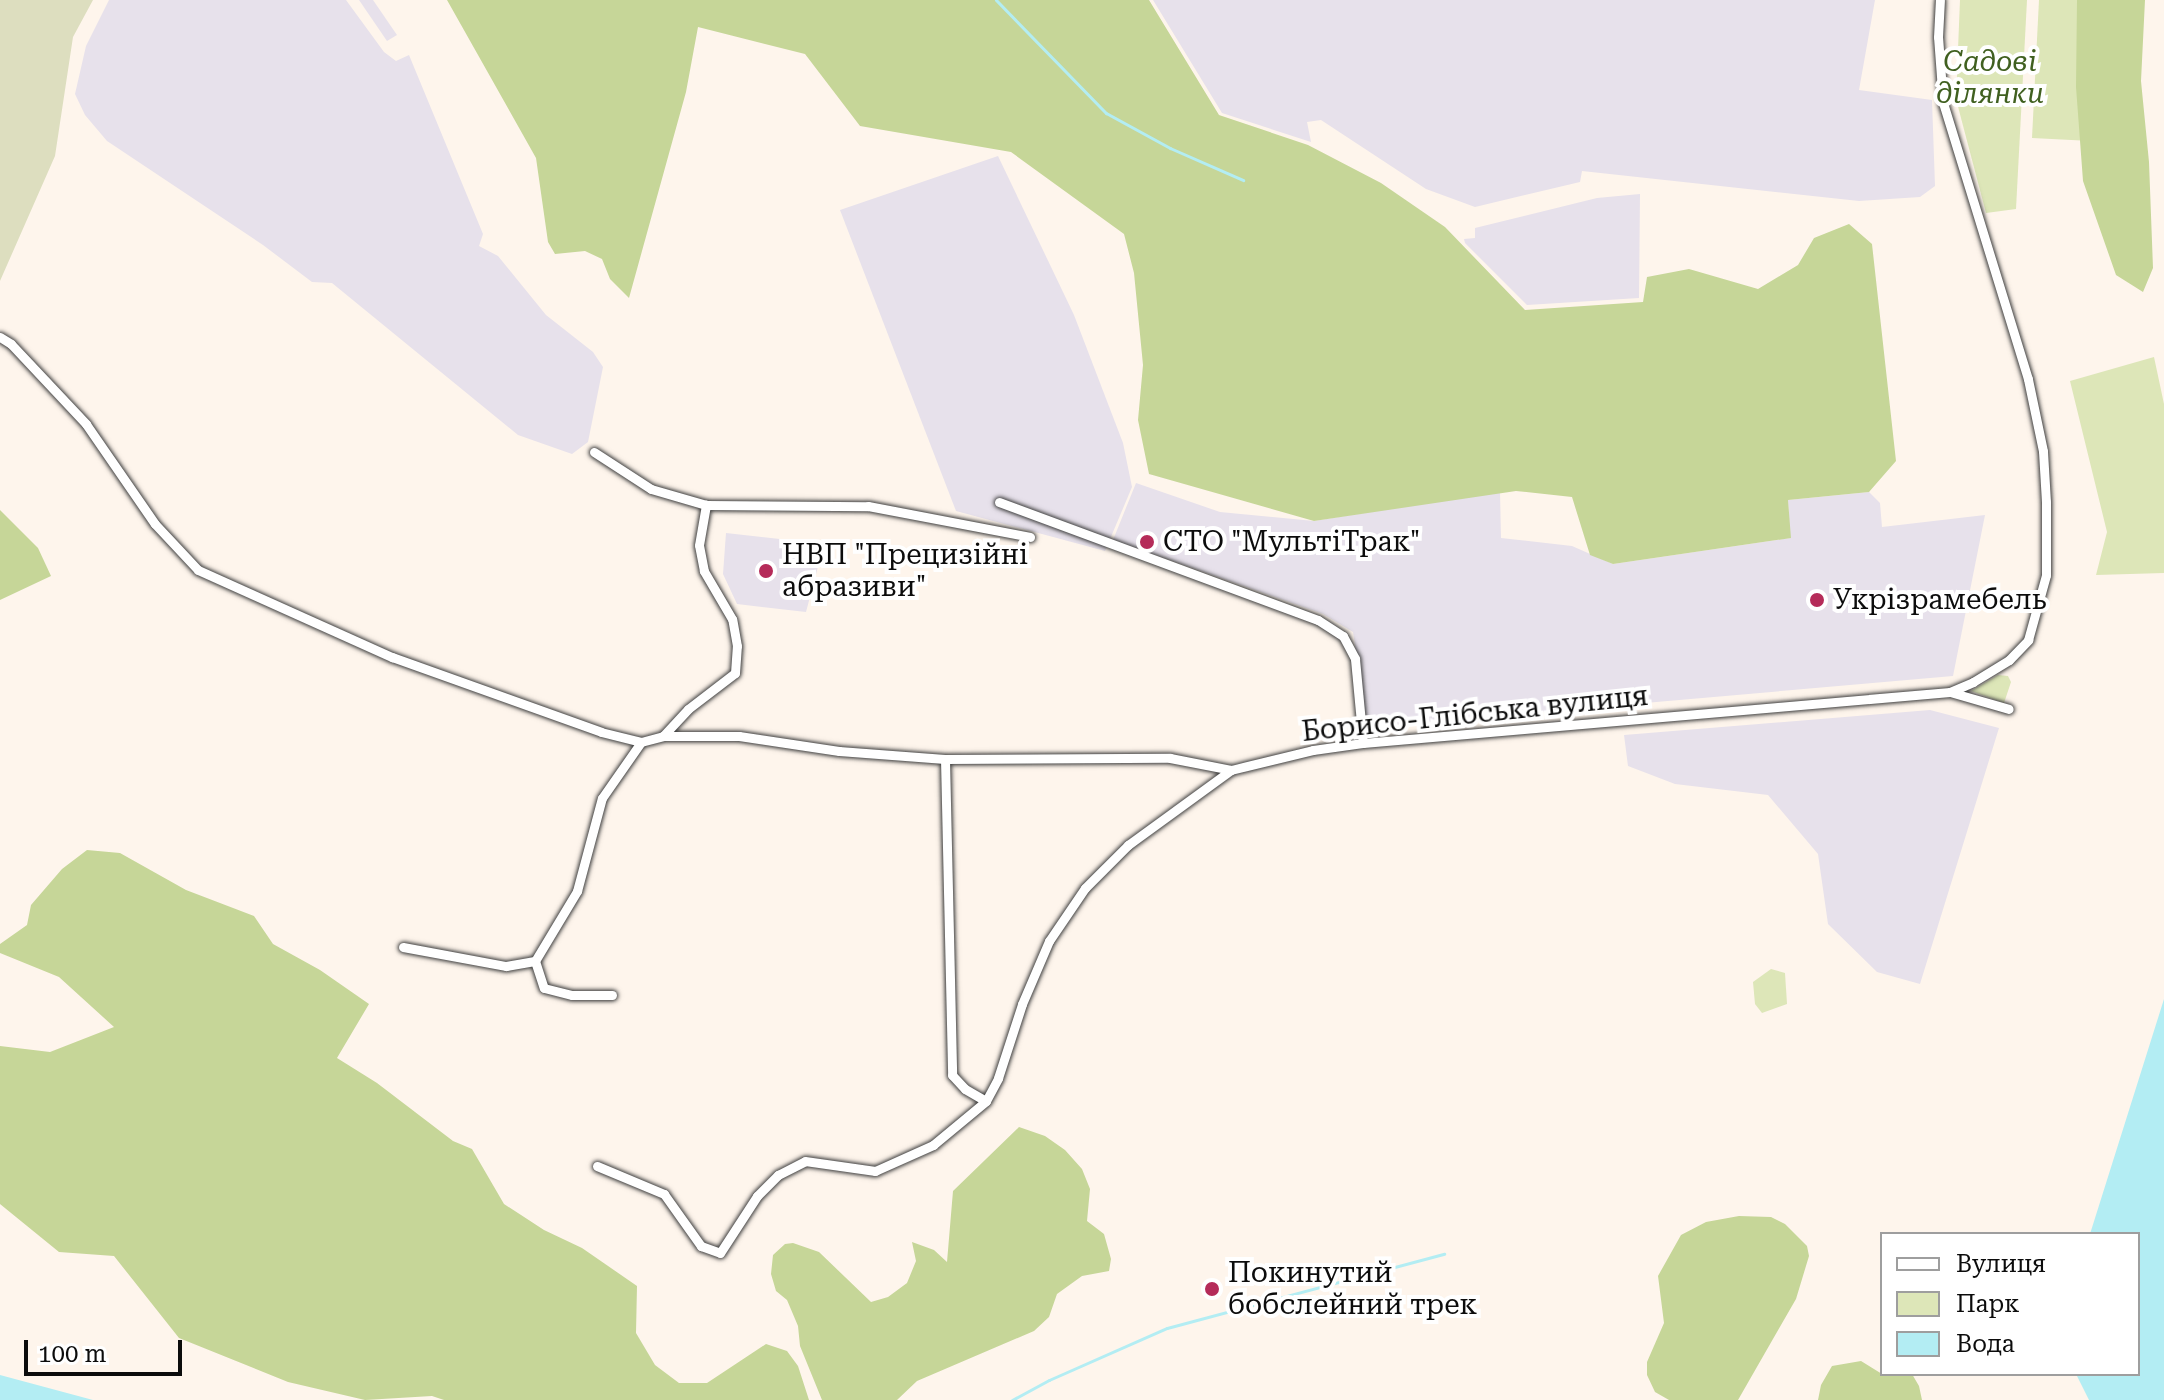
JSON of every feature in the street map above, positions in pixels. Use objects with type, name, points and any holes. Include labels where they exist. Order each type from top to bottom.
[{"type":"street","name":"Борисо-Глібська вулиця","points":[[0,337],[11,344],[86,424],[155,524],[198,570],[392,657],[601,732],[641,742],[663,736],[739,736],[839,751],[945,759],[1170,758],[1231,770],[1313,750],[1363,743],[1950,692],[2009,660],[2028,640],[2046,575],[2046,502],[2043,451],[2028,379],[1943,103],[1938,37],[1940,0]]},
{"type":"street","points":[[0,346],[11,344]]},
{"type":"street","points":[[594,452],[651,489],[706,505],[868,506],[1030,537]]},
{"type":"street","points":[[999,502],[1318,620],[1343,636],[1355,659],[1363,743]]},
{"type":"street","points":[[663,736],[688,709],[735,673],[737,646],[732,619],[704,571],[699,545],[706,505]]},
{"type":"street","name":"Борисо-Глібська вулиця","points":[[1950,692],[2009,709]]},
{"type":"street","points":[[403,947],[506,966],[535,961],[577,891],[602,798],[641,742]]},
{"type":"street","points":[[945,759],[952,1075],[965,1089],[986,1101]]},
{"type":"street","points":[[597,1166],[664,1194],[701,1246],[720,1253],[757,1196],[778,1175],[805,1161],[875,1171],[933,1145],[986,1101],[998,1078],[1022,1004],[1049,941],[1085,888],[1128,845],[1231,770]]},
{"type":"street","points":[[535,961],[544,988],[572,995],[612,995]]},
{"type":"shaded area","points":[[109,0],[346,0],[384,52],[396,61],[409,55],[483,234],[479,246],[498,256],[546,315],[593,352],[603,367],[588,442],[572,454],[518,435],[332,283],[312,282],[263,245],[107,141],[85,115],[75,94],[86,46]]},
{"type":"shaded area","points":[[359,0],[373,0],[397,35],[387,41]]},
{"type":"shaded area","points":[[1153,0],[1875,0],[1859,90],[1932,100],[1935,186],[1920,197],[1859,201],[1582,171],[1580,182],[1475,207],[1426,189],[1321,120],[1307,122],[1311,142],[1222,113]]},
{"type":"shaded area","points":[[998,156],[1074,315],[1123,443],[1132,487],[1105,551],[956,511],[840,210]]},
{"type":"shaded area","points":[[1640,194],[1639,298],[1527,305],[1465,243],[1464,239],[1475,238],[1475,228],[1597,198]]},
{"type":"shaded area","points":[[1136,483],[1220,512],[1314,521],[1500,491],[1501,538],[1572,546],[1613,564],[1790,538],[1788,500],[1869,492],[1880,503],[1882,527],[1985,515],[1953,676],[1371,727],[1366,718],[1353,632],[1323,614],[1113,540]]},
{"type":"shaded area","points":[[726,533],[824,544],[806,612],[737,604],[723,574]]},
{"type":"shaded area","points":[[1930,710],[1999,728],[1920,984],[1877,972],[1828,924],[1818,854],[1768,795],[1675,784],[1628,766],[1624,735]]},
{"type":"green space","points":[[0,0],[93,0],[73,37],[55,156],[0,281]]},
{"type":"green space","points":[[447,0],[1149,0],[1219,115],[1308,145],[1381,183],[1445,227],[1525,310],[1643,302],[1647,277],[1689,269],[1758,289],[1798,265],[1814,238],[1849,224],[1872,244],[1896,461],[1869,492],[1788,500],[1791,538],[1613,564],[1590,555],[1572,497],[1516,491],[1314,521],[1149,474],[1138,420],[1143,365],[1134,273],[1124,234],[1011,152],[860,126],[805,54],[698,27],[686,92],[629,298],[610,279],[602,259],[585,251],[555,254],[548,242],[536,158]]},
{"type":"green space","name":"Садові ділянки","points":[[1960,0],[2027,0],[2016,209],[1986,213],[1956,99]]},
{"type":"green space","points":[[2039,0],[2090,0],[2091,141],[2032,138]]},
{"type":"green space","points":[[2077,0],[2145,0],[2141,81],[2149,162],[2153,268],[2143,292],[2116,275],[2083,181],[2076,87]]},
{"type":"green space","points":[[2154,357],[2164,404],[2164,573],[2096,575],[2107,532],[2070,381]]},
{"type":"green space","points":[[0,510],[38,548],[51,576],[0,600]]},
{"type":"green space","points":[[1998,675],[2008,676],[2011,682],[2004,703],[1971,691]]},
{"type":"green space","points":[[87,850],[120,853],[186,890],[254,916],[273,944],[320,970],[369,1004],[337,1058],[377,1083],[453,1141],[472,1149],[504,1204],[544,1230],[582,1248],[637,1286],[636,1333],[655,1365],[679,1383],[707,1383],[766,1344],[787,1351],[798,1366],[809,1400],[444,1400],[432,1396],[365,1400],[288,1382],[179,1338],[114,1256],[59,1252],[0,1204],[0,1046],[50,1052],[114,1027],[59,977],[0,953],[0,944],[27,925],[31,905],[62,869]]},
{"type":"green space","points":[[1771,969],[1785,973],[1787,1004],[1762,1013],[1755,1004],[1753,982]]},
{"type":"green space","points":[[1019,1127],[1045,1136],[1065,1150],[1082,1169],[1090,1189],[1087,1221],[1104,1234],[1111,1259],[1109,1271],[1082,1276],[1057,1294],[1049,1317],[1034,1331],[917,1381],[897,1400],[822,1400],[800,1346],[798,1326],[787,1300],[776,1291],[771,1274],[773,1255],[785,1244],[793,1243],[819,1252],[871,1302],[888,1297],[907,1283],[916,1261],[912,1242],[934,1250],[947,1262],[953,1191]]},
{"type":"green space","points":[[1739,1216],[1771,1217],[1785,1224],[1807,1246],[1809,1256],[1796,1299],[1738,1400],[1669,1400],[1655,1392],[1647,1375],[1647,1362],[1664,1323],[1658,1276],[1681,1235],[1706,1222]]},
{"type":"green space","points":[[1861,1361],[1880,1373],[1880,1376],[1913,1376],[1922,1400],[1818,1400],[1821,1385],[1832,1366]]},
{"type":"water","points":[[2164,999],[2164,1400],[2089,1400],[2077,1376],[2140,1376],[2140,1232],[2091,1232]]},
{"type":"water","points":[[0,1375],[93,1400],[0,1400]]},
{"type":"waterway","points":[[996,0],[1106,113],[1170,148],[1243,180]]},
{"type":"waterway","points":[[1012,1400],[1049,1380],[1167,1328],[1444,1254]]},
{"type":"place","name":"СТО \"МультіТрак\"","points":[[1147,542]]},
{"type":"place","name":"НВП \"Прецизійні абразиви\"","points":[[766,571]]},
{"type":"place","name":"Укрізрамебель","points":[[1817,600]]},
{"type":"place","name":"Покинутий бобслейний трек","points":[[1212,1289]]}]
